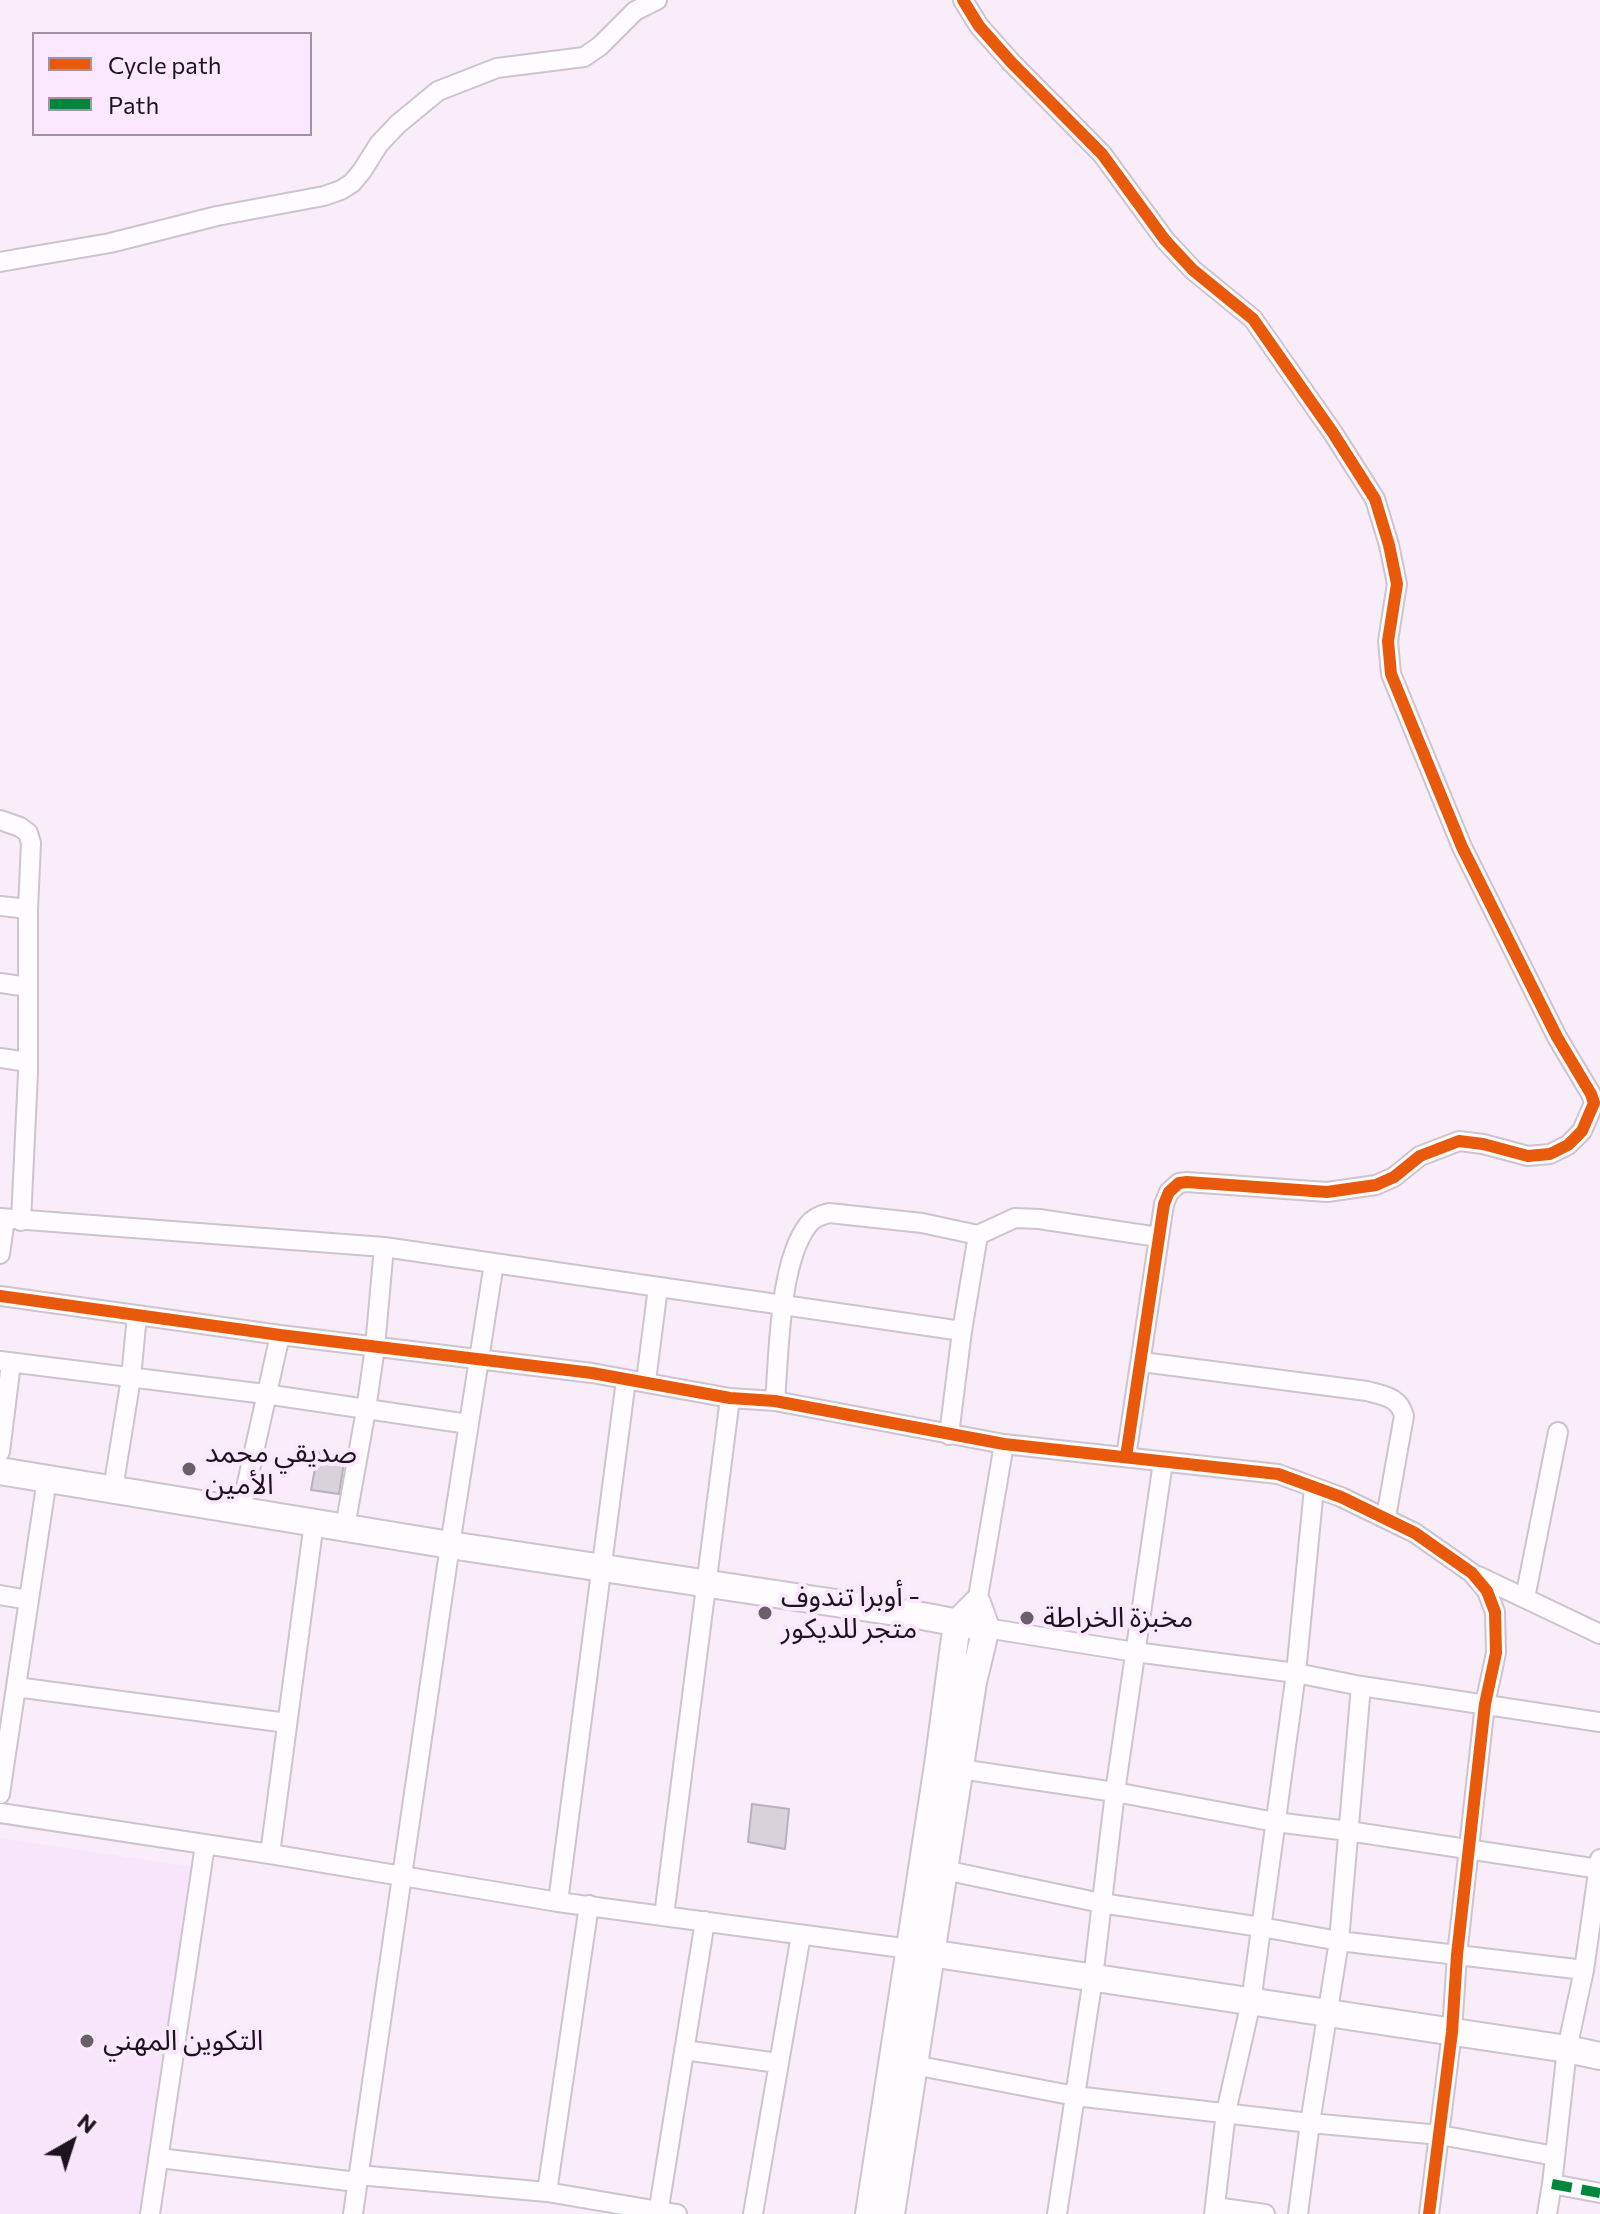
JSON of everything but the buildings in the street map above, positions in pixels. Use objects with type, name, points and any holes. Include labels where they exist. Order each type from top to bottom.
[{"type":"street","points":[[0,262],[110,243],[341,190],[352,183],[379,144],[398,124],[438,91],[497,68],[584,57],[600,46],[635,11],[657,0]]},
{"type":"street","points":[[963,0],[979,26],[1011,62],[1102,154],[1165,240],[1193,270],[1253,319],[1375,499],[1397,584],[1388,641],[1391,674],[1462,847],[1557,1037],[1594,1103],[1582,1131],[1568,1145],[1550,1154],[1528,1156],[1459,1141],[1420,1156],[1394,1177],[1376,1185],[1327,1192],[1179,1183],[1169,1192],[1164,1204],[1126,1457]]},
{"type":"street","points":[[0,820],[20,827],[30,837],[28,1062],[9,1219],[0,1254]]},
{"type":"street","points":[[0,906],[28,909]]},
{"type":"street","points":[[0,983],[28,987]]},
{"type":"street","points":[[0,1058],[28,1062]]},
{"type":"street","points":[[775,1401],[788,1267],[807,1225],[820,1215],[829,1213],[922,1223],[978,1235],[1015,1218],[1039,1219],[1158,1237]]},
{"type":"street","points":[[9,1219],[384,1247],[962,1331]]},
{"type":"street","points":[[949,1435],[978,1235]]},
{"type":"street","points":[[345,1527],[375,1347],[384,1247]]},
{"type":"street","points":[[353,2214],[494,1263]]},
{"type":"street","points":[[646,1381],[658,1287]]},
{"type":"street","points":[[0,1296],[280,1335],[592,1373],[730,1398],[775,1401],[1004,1444],[1278,1474],[1386,1517],[1415,1533],[1472,1573],[1600,1634]]},
{"type":"street","points":[[113,1489],[131,1378],[137,1315]]},
{"type":"street","points":[[241,1510],[280,1335]]},
{"type":"street","points":[[0,1452],[5,1362],[265,1394],[468,1424]]},
{"type":"street","points":[[1142,1362],[1367,1391],[1395,1400],[1404,1416],[1386,1517]]},
{"type":"street","points":[[558,1902],[626,1380]]},
{"type":"street","points":[[664,1916],[730,1398]]},
{"type":"street","points":[[1525,1598],[1558,1432]]},
{"type":"street","points":[[869,2214],[914,2065],[921,1952],[944,1870],[973,1682],[986,1628],[977,1603],[1004,1444]]},
{"type":"street","points":[[1057,2214],[1093,1978],[1115,1792],[1163,1462]]},
{"type":"street","points":[[0,1471],[450,1545],[1600,1722]]},
{"type":"street","points":[[0,1794],[47,1479]]},
{"type":"street","points":[[1265,2214],[1215,2211],[1226,2112],[1251,2002],[1296,1673],[1314,1488]]},
{"type":"street","points":[[270,1854],[314,1522]]},
{"type":"street","points":[[1429,2214],[1452,2032],[1457,1955],[1485,1704],[1496,1653],[1495,1612],[1487,1591],[1472,1573]]},
{"type":"street","points":[[0,1595],[29,1600]]},
{"type":"street","points":[[891,2214],[890,2149],[921,1952],[957,1623],[977,1603]]},
{"type":"street","points":[[1298,2214],[1339,1941],[1361,1686]]},
{"type":"street","points":[[16,1687],[287,1723]]},
{"type":"street","points":[[960,1769],[1115,1792],[1275,1822],[1600,1866],[1584,1970],[1567,2049],[1547,2214]]},
{"type":"street","points":[[0,1813],[558,1902],[921,1952],[1600,2056]]},
{"type":"street","points":[[150,2214],[205,1845]]},
{"type":"street","points":[[944,1870],[1101,1903],[1339,1941],[1584,1970]]},
{"type":"street","points":[[547,2192],[589,1905]]},
{"type":"street","points":[[159,2158],[358,2179],[547,2192],[665,2213],[684,2050],[705,1921]]},
{"type":"street","points":[[753,2214],[801,1935]]},
{"type":"street","points":[[684,2050],[778,2063]]},
{"type":"street","points":[[914,2065],[1075,2096],[1440,2135],[1555,2156]]},
{"type":"street","points":[[1552,2184],[1600,2193]]},
{"type":"shaded area","name":"التكوين المهني","points":[[0,1838],[200,1868],[148,2214],[0,2214]]},
{"type":"marked path","points":[[1552,2184],[1600,2193]]},
{"type":"cycle path","points":[[963,0],[979,26],[1011,62],[1102,154],[1165,240],[1193,270],[1253,319],[1375,499],[1397,584],[1388,641],[1391,674],[1462,847],[1557,1037],[1594,1103],[1582,1131],[1568,1145],[1550,1154],[1528,1156],[1459,1141],[1420,1156],[1394,1177],[1376,1185],[1327,1192],[1179,1183],[1169,1192],[1164,1204],[1126,1457]]},
{"type":"cycle path","points":[[0,1296],[280,1335],[592,1373],[730,1398],[775,1401],[1004,1444],[1278,1474],[1341,1497],[1415,1533],[1472,1573],[1487,1591],[1495,1612],[1496,1653],[1485,1704],[1457,1955],[1452,2032],[1429,2214]]},
{"type":"place","name":"صديقي محمد الأمين","points":[[189,1469]]},
{"type":"place","name":"أوبرا تندوف - متجر للديكور","points":[[765,1613]]},
{"type":"place","name":"مخبزة الخراطة","points":[[1027,1618]]},
{"type":"place","name":"التكوين المهني","points":[[87,2041]]}]
